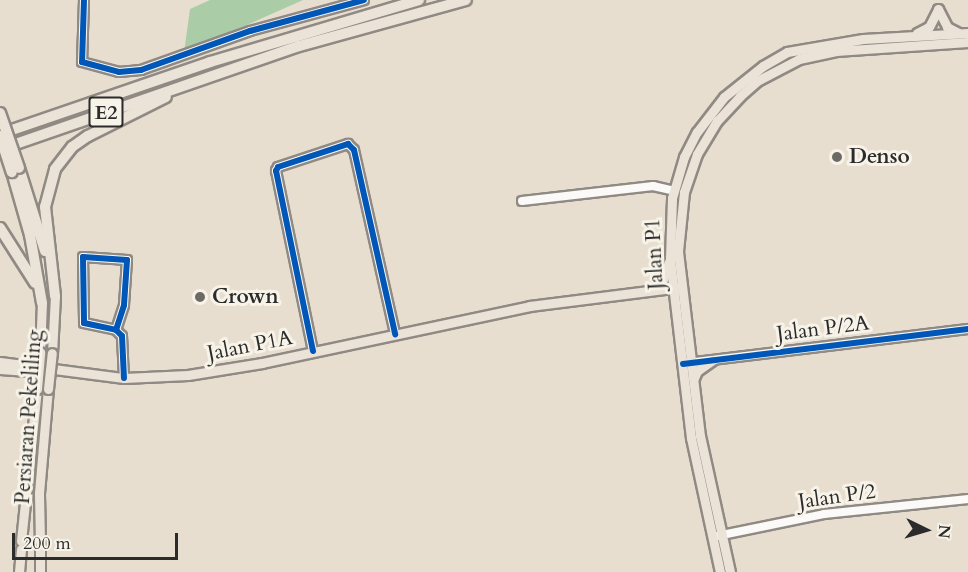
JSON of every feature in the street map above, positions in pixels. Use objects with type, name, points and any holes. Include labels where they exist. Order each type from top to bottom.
[{"type":"highway","name":"E2","points":[[0,135],[210,62],[419,0]]},
{"type":"highway","name":"E2","points":[[0,149],[212,74],[331,36],[466,0]]},
{"type":"highway","points":[[55,296],[45,198],[62,157],[88,136],[212,74]]},
{"type":"highway","points":[[0,113],[30,235],[42,303]]},
{"type":"highway","points":[[0,135],[15,170],[55,296]]},
{"type":"highway","points":[[0,228],[30,271],[42,303]]},
{"type":"main road","points":[[937,5],[944,23],[964,33]]},
{"type":"main road","points":[[906,37],[930,27],[937,5]]},
{"type":"main road","points":[[937,5],[939,40]]},
{"type":"main road","name":"Jalan P1","points":[[730,572],[717,536],[691,438],[687,363],[676,307],[679,232],[690,171],[710,132],[740,96],[777,69],[817,54],[939,40],[964,33]]},
{"type":"main road","name":"Jalan P1","points":[[720,572],[717,536],[693,379],[687,363],[690,350],[678,287],[670,259],[668,234],[674,191],[684,157],[704,122],[724,97],[763,66],[787,52],[817,45],[906,37],[968,42]]},
{"type":"main road","points":[[649,291],[665,275],[670,259]]},
{"type":"main road","name":"Jalan P1A","points":[[0,362],[62,372],[124,378],[225,370],[530,306],[678,287]]},
{"type":"main road","points":[[649,291],[665,294],[676,307]]},
{"type":"main road","name":"Persiaran Pekeliling","points":[[40,572],[39,493],[55,296]]},
{"type":"main road","name":"Persiaran Pekeliling","points":[[19,572],[37,389],[42,303]]},
{"type":"main road","points":[[690,350],[712,360],[697,371],[693,379]]},
{"type":"main road","points":[[0,369],[62,372]]},
{"type":"street","points":[[84,0],[82,62],[119,72],[141,70],[250,32],[364,0]]},
{"type":"street","points":[[313,351],[276,171],[278,167],[348,144],[354,150],[394,334]]},
{"type":"street","points":[[522,201],[653,186],[674,191]]},
{"type":"street","points":[[116,330],[124,305],[127,260],[83,257],[84,323],[116,330],[123,342],[124,378]]},
{"type":"street","name":"Jalan P/2A","points":[[687,363],[968,329]]},
{"type":"street","name":"Jalan P/2","points":[[717,536],[824,514],[968,499]]},
{"type":"green space","points":[[210,0],[303,0],[184,53],[190,9]]},
{"type":"cycle path","points":[[84,0],[82,62],[119,72],[141,70],[250,31],[364,0]]},
{"type":"cycle path","points":[[313,351],[276,171],[278,167],[348,144],[354,150],[395,334]]},
{"type":"cycle path","points":[[116,330],[124,305],[127,260],[83,257],[84,323],[116,330],[122,336],[124,378]]},
{"type":"cycle path","points":[[683,364],[968,329]]},
{"type":"place","name":"Denso","points":[[837,157]]},
{"type":"place","name":"Crown","points":[[200,297]]}]
